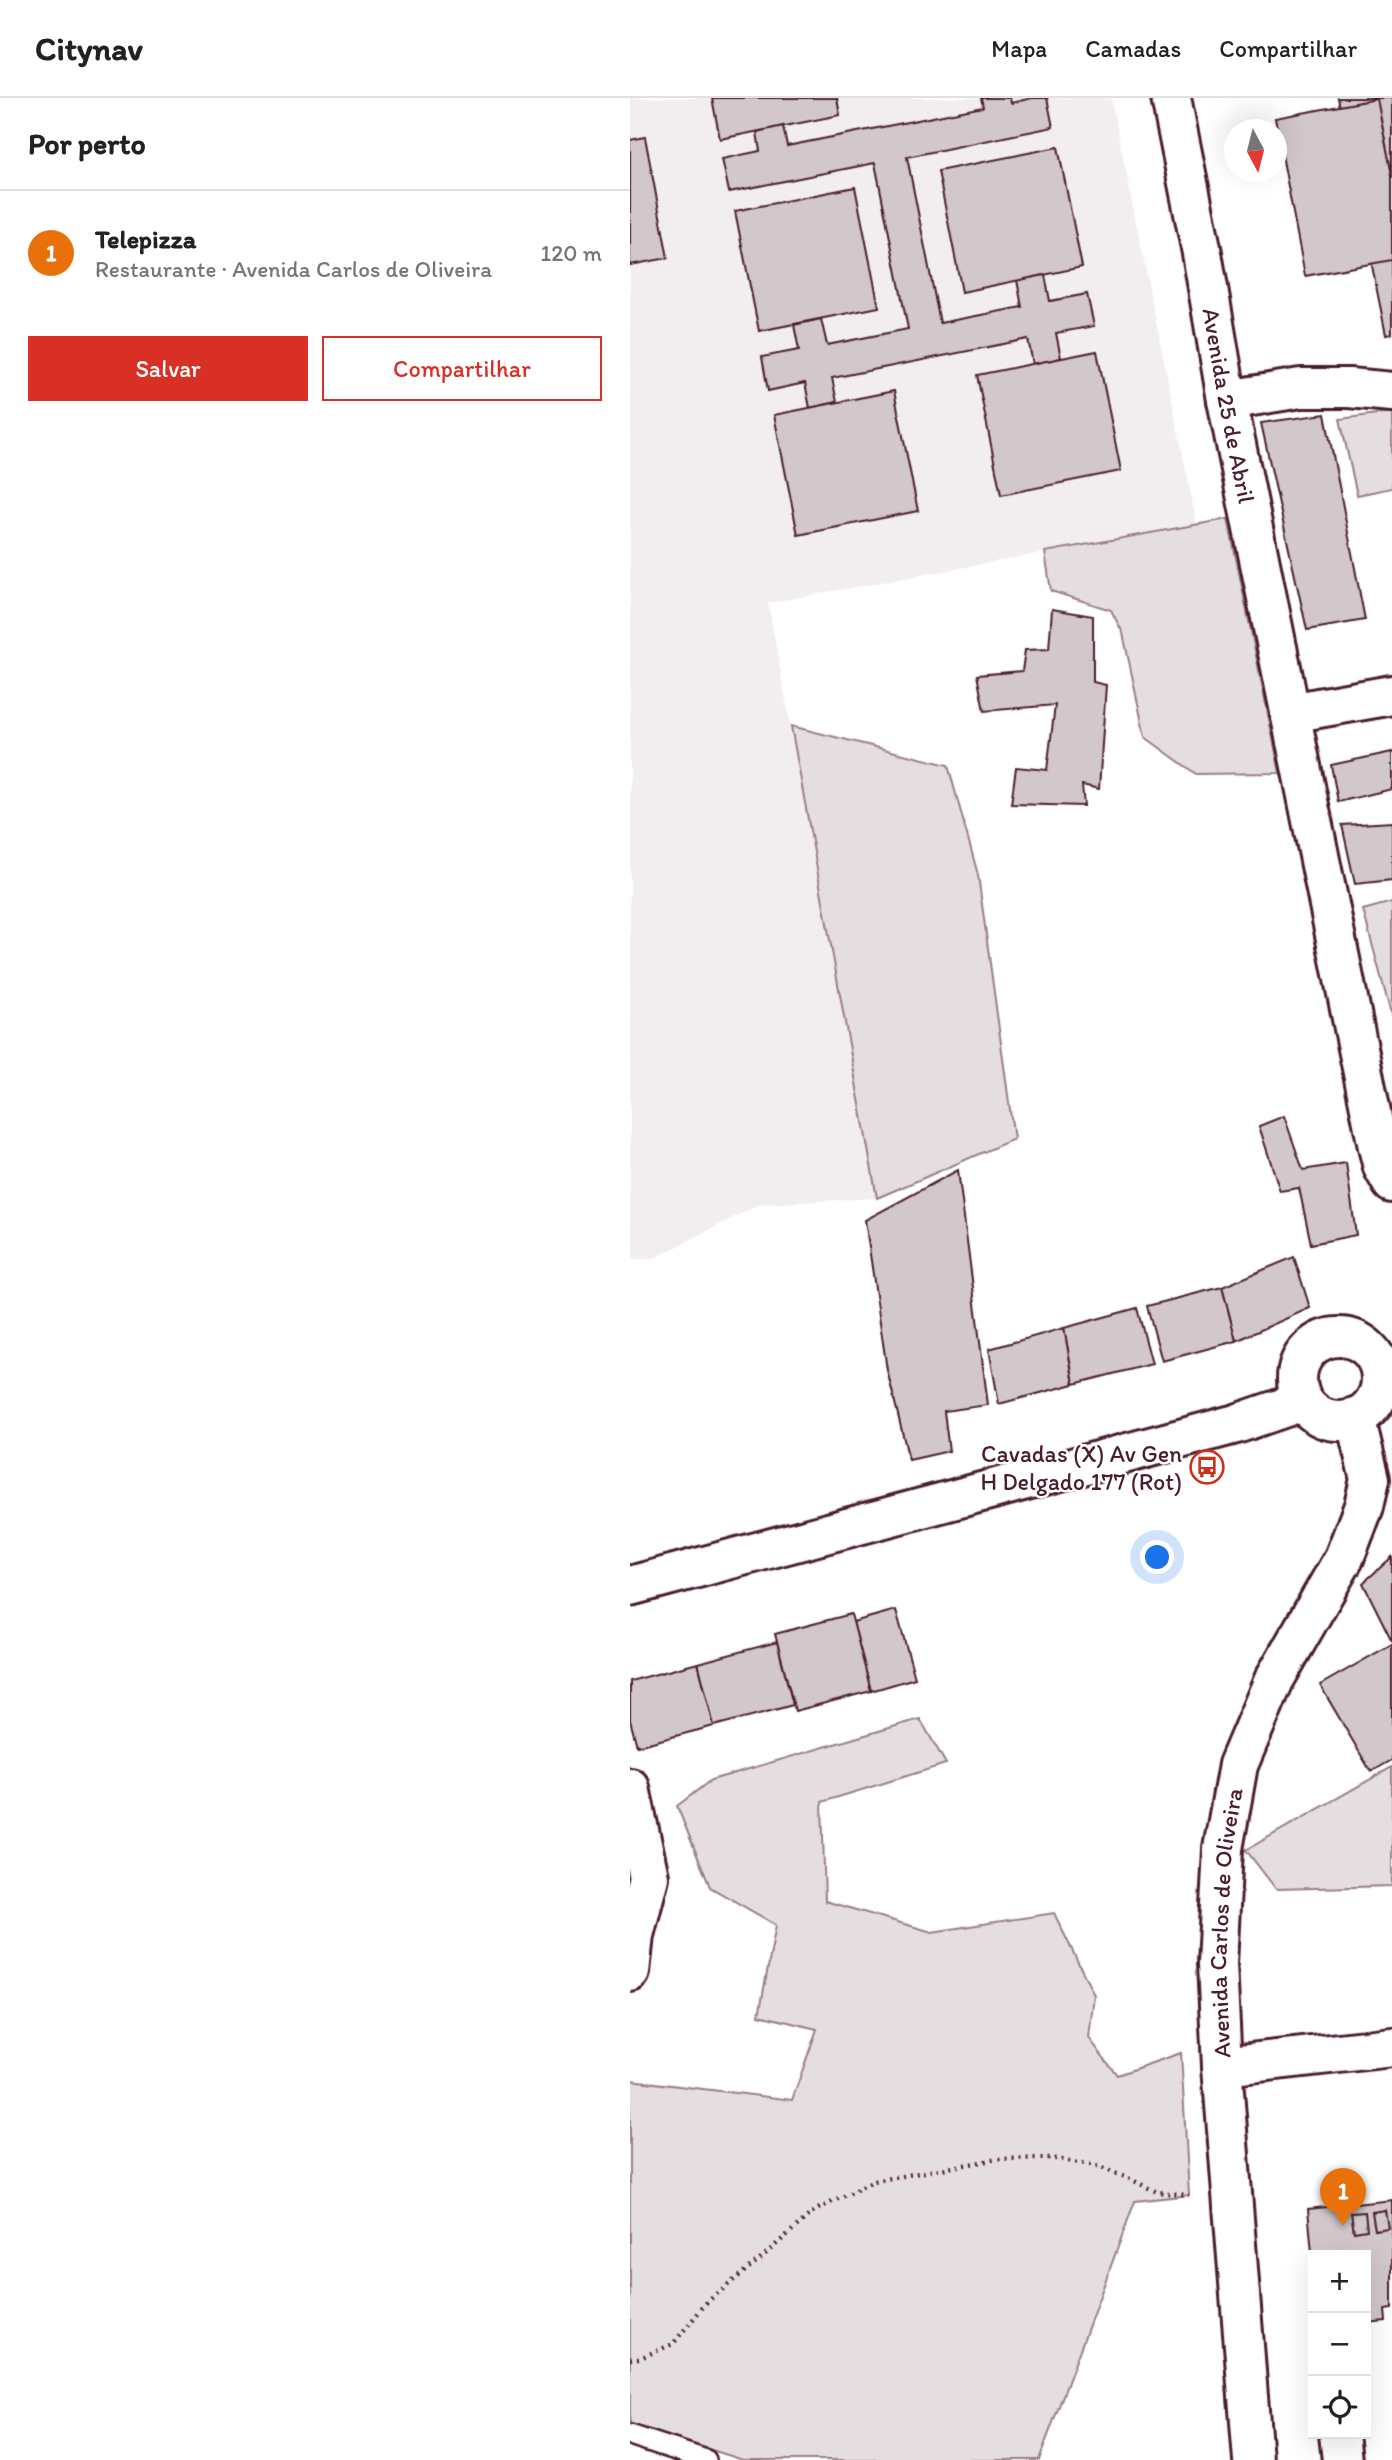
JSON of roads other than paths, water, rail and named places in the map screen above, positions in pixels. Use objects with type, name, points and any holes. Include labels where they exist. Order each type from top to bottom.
[{"type":"main road","name":"Avenida 25 de Abril","points":[[1171,98],[1202,253],[1227,400],[1378,1147],[1383,1167],[1392,1183]]},
{"type":"main road","points":[[1227,400],[1301,388],[1349,388],[1392,392]]},
{"type":"main road","points":[[1290,713],[1392,695]]},
{"type":"main road","points":[[1343,1337],[1358,1342],[1381,1344],[1377,1362],[1381,1375],[1380,1388],[1375,1400],[1366,1410],[1344,1420],[1321,1417],[1303,1401],[1297,1387],[1297,1371],[1303,1356],[1314,1345],[1328,1338],[1343,1337]]},
{"type":"main road","points":[[630,1586],[1236,1424],[1303,1401]]},
{"type":"main road","name":"Avenida Carlos de Oliveira","points":[[1253,2460],[1222,2066],[1217,1964],[1223,1850],[1238,1765],[1274,1680],[1344,1558],[1364,1506],[1370,1479],[1355,1417]]},
{"type":"main road","points":[[630,1787],[649,1877],[634,1935],[630,1972]]},
{"type":"main road","points":[[1222,2066],[1392,2047]]},
{"type":"main road","points":[[1340,2439],[1342,2460]]},
{"type":"lane","points":[[630,2435],[706,2460]]},
{"type":"place","name":"Cavadas (X) Av Gen H Delgado 177 (Rot)","points":[[1207,1467]]},
{"type":"place","name":"Telepizza","points":[[1343,2226]]}]
